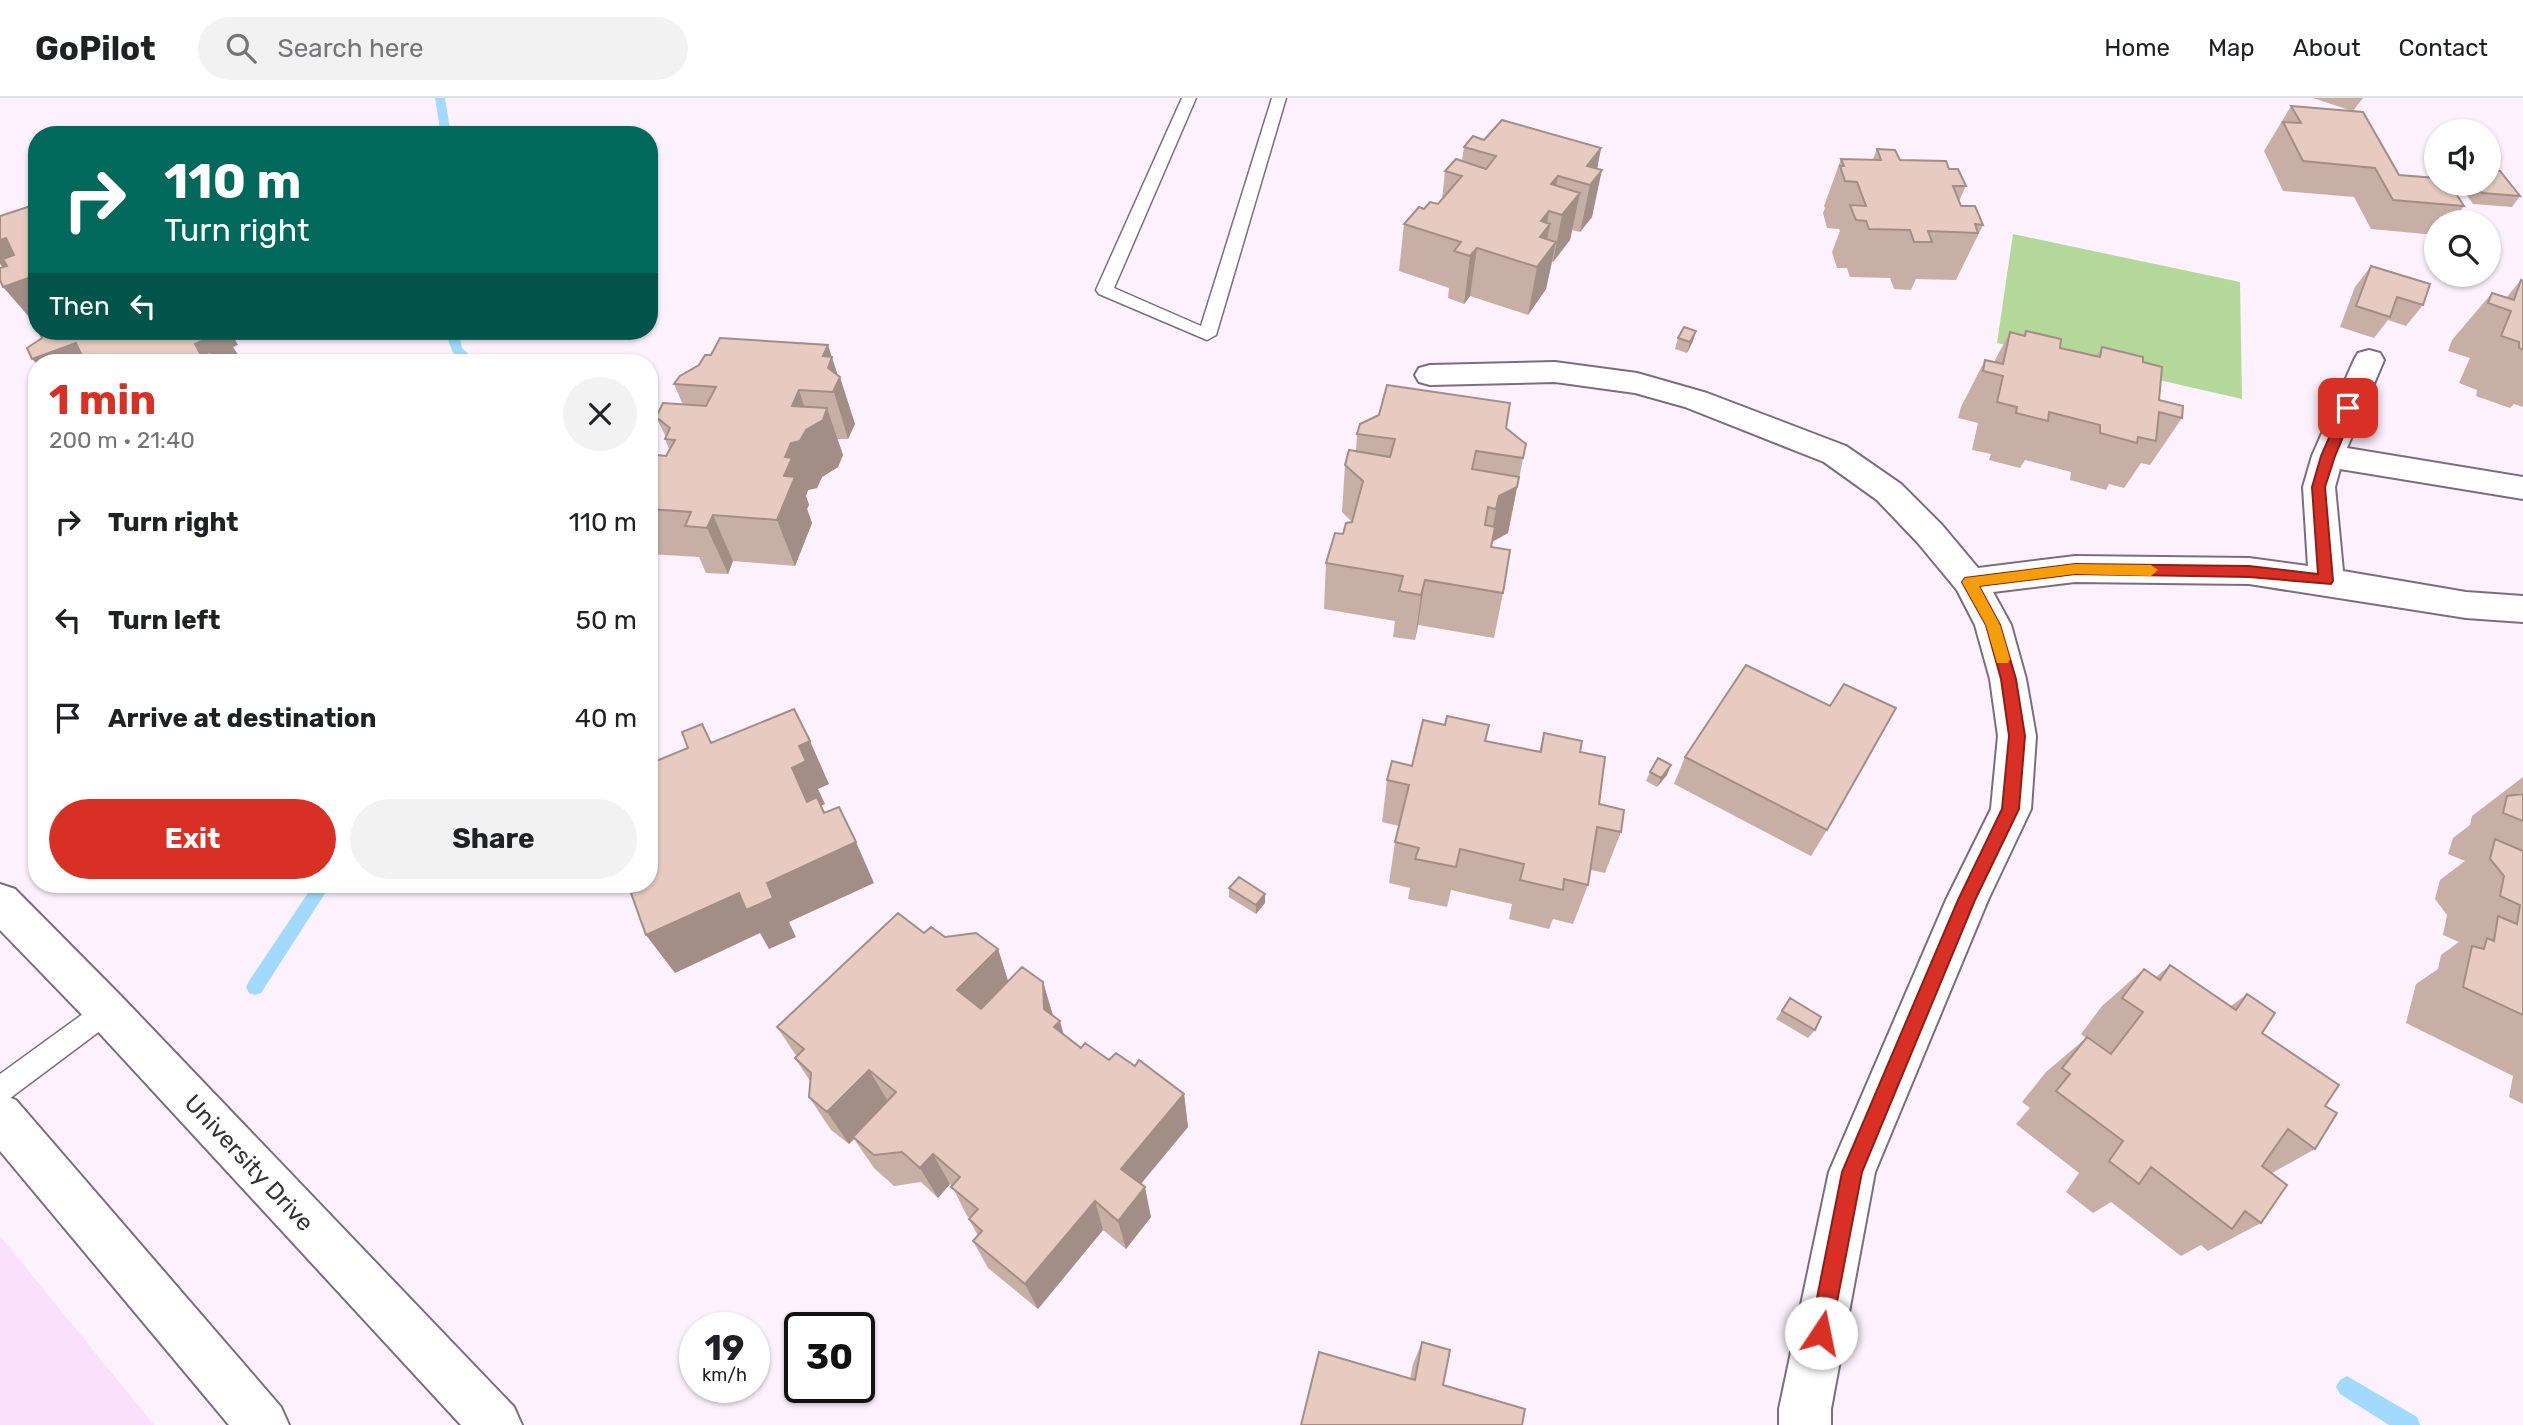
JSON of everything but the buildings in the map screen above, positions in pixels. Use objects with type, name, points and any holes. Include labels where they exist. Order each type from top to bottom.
[{"type":"street","points":[[2326,581],[2319,487],[2328,456],[2369,360]]},
{"type":"street","points":[[1430,375],[1500,372],[1593,375],[1637,383],[1696,400],[1835,454],[1889,492],[1930,534],[1970,582],[1993,625],[2008,679],[2017,736],[2011,809],[1967,900],[1852,1172],[1805,1409],[1805,1425]]},
{"type":"street","points":[[2328,456],[2523,488]]},
{"type":"street","points":[[1970,582],[2075,569],[2249,571],[2466,605],[2523,609]]},
{"type":"street","name":"University Drive","points":[[0,902],[107,1011],[496,1425]]},
{"type":"street","points":[[0,1116],[263,1425]]},
{"type":"lane","points":[[1189,98],[1105,290],[1207,335],[1279,98]]},
{"type":"lane","points":[[0,1090],[107,1011]]},
{"type":"shaded area","points":[[0,1236],[154,1425],[0,1425]]},
{"type":"green space","points":[[2013,234],[2240,282],[2242,399],[1997,343]]},
{"type":"waterway","points":[[440,98],[445,126]]},
{"type":"waterway","points":[[454,340],[456,349],[462,354]]},
{"type":"waterway","points":[[255,987],[317,893]]},
{"type":"waterway","points":[[2347,1387],[2409,1425]]},
{"type":"slow traffic","points":[[2003,659],[1993,625],[1970,582],[2075,569],[2151,570]]},
{"type":"route","points":[[1821,1333],[1852,1172],[1967,900],[2011,809],[2017,736],[2008,679],[1993,625],[1970,582],[2075,569],[2249,571],[2326,581],[2319,487],[2328,456],[2348,408]]}]
